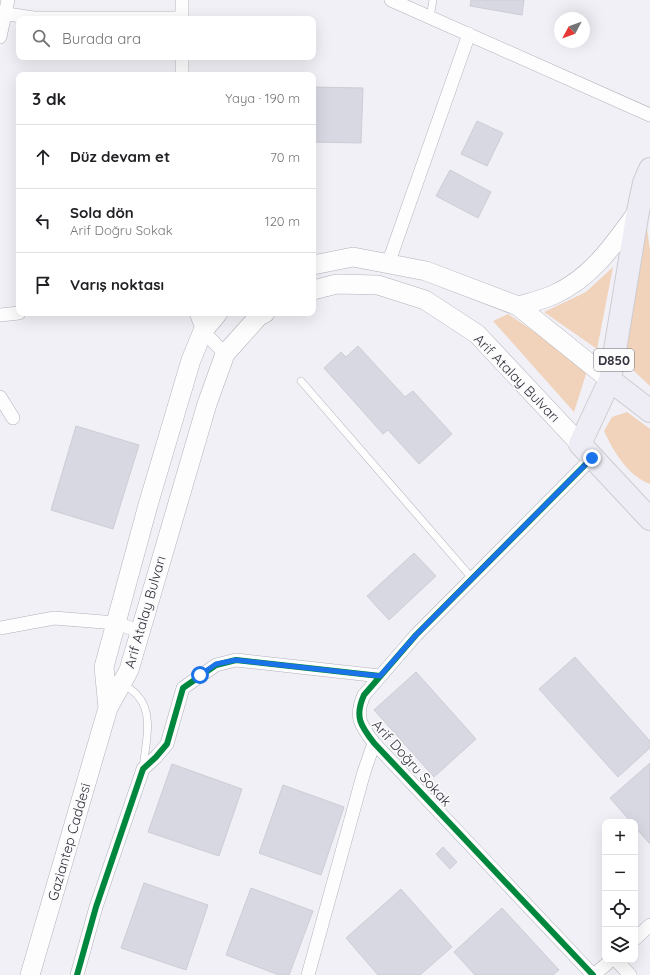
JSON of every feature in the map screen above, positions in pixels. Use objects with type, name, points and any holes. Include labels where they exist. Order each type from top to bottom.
[{"type":"highway","name":"D850","points":[[586,451],[610,380],[638,211],[644,183],[650,169]]},
{"type":"highway","points":[[610,380],[650,411]]},
{"type":"highway","points":[[586,451],[650,519]]},
{"type":"main road","points":[[518,306],[553,296],[592,270],[603,258],[638,211]]},
{"type":"main road","points":[[316,264],[353,257],[426,271],[518,306],[610,380]]},
{"type":"main road","name":"Arif Atalay Bulvarı","points":[[316,289],[337,284],[378,285],[425,300],[477,334],[586,451]]},
{"type":"main road","name":"Arif Atalay Bulvarı","points":[[108,708],[104,667],[148,505],[191,360],[202,331],[215,316]]},
{"type":"main road","name":"Arif Atalay Bulvarı","points":[[108,708],[129,670],[142,632],[171,522],[207,404],[225,354],[259,316]]},
{"type":"main road","name":"Gaziantep Caddesi","points":[[30,975],[108,708]]},
{"type":"street","points":[[0,37],[3,14],[8,0]]},
{"type":"street","points":[[182,0],[182,16]]},
{"type":"street","points":[[392,0],[650,115]]},
{"type":"street","points":[[3,14],[18,16]]},
{"type":"street","points":[[388,264],[469,34]]},
{"type":"street","points":[[182,60],[182,72]]},
{"type":"street","points":[[0,315],[16,313]]},
{"type":"street","points":[[197,316],[202,331],[225,354]]},
{"type":"street","points":[[0,397],[13,418]]},
{"type":"street","name":"Arif Doğru Sokak","points":[[586,451],[472,578],[416,635],[364,695],[358,707],[362,726],[374,743],[593,975]]},
{"type":"street","points":[[0,628],[54,618],[116,623],[142,632]]},
{"type":"street","points":[[77,975],[96,907],[143,769],[167,744],[183,688],[216,664],[236,660],[380,676]]},
{"type":"street","points":[[308,975],[364,772],[374,743]]},
{"type":"street","points":[[593,975],[607,963]]},
{"type":"street","points":[[619,963],[630,975]]},
{"type":"lane","points":[[430,17],[433,0]]},
{"type":"lane","points":[[301,380],[472,578]]},
{"type":"lane","points":[[122,683],[138,695],[146,712],[147,727],[143,769]]},
{"type":"shaded area","points":[[647,228],[650,251],[650,386],[620,358]]},
{"type":"shaded area","points":[[613,267],[597,349],[544,312],[586,292]]},
{"type":"shaded area","points":[[508,314],[588,368],[574,412],[493,321]]},
{"type":"shaded area","points":[[627,412],[650,429],[650,484],[642,480],[628,469],[617,455],[604,431],[612,417]]},
{"type":"building","points":[[471,0],[524,0],[522,15],[470,6]]},
{"type":"building","points":[[316,87],[363,88],[361,143],[316,142]]},
{"type":"building","points":[[477,121],[503,133],[487,166],[461,154]]},
{"type":"building","points":[[450,170],[491,192],[478,218],[436,196]]},
{"type":"building","points":[[358,346],[405,397],[413,391],[452,434],[419,464],[388,430],[383,434],[324,368],[341,352],[346,357]]},
{"type":"building","points":[[76,426],[139,445],[113,529],[51,510]]},
{"type":"building","points":[[414,553],[436,576],[389,620],[367,596]]},
{"type":"building","points":[[575,657],[650,741],[650,748],[618,777],[539,689]]},
{"type":"building","points":[[416,672],[476,739],[434,777],[374,710]]},
{"type":"building","points":[[650,763],[650,844],[638,830],[638,819],[628,819],[610,798]]},
{"type":"building","points":[[172,764],[242,789],[219,856],[148,832]]},
{"type":"building","points":[[283,785],[344,807],[321,875],[259,853]]},
{"type":"building","points":[[443,847],[457,862],[450,869],[436,854]]},
{"type":"building","points":[[144,883],[208,905],[186,970],[121,948]]},
{"type":"building","points":[[251,888],[313,911],[289,975],[279,975],[226,955]]},
{"type":"building","points":[[401,889],[452,947],[420,975],[378,975],[346,938]]},
{"type":"building","points":[[502,908],[559,970],[553,975],[475,975],[454,952]]},
{"type":"cycle path","points":[[592,458],[416,635],[364,695],[359,715],[362,726],[374,743],[593,975]]},
{"type":"cycle path","points":[[77,975],[96,907],[143,769],[167,744],[183,688],[216,665],[236,660],[380,676]]},
{"type":"route","points":[[200,675],[216,664],[236,660],[380,676],[416,635],[592,458]]}]
